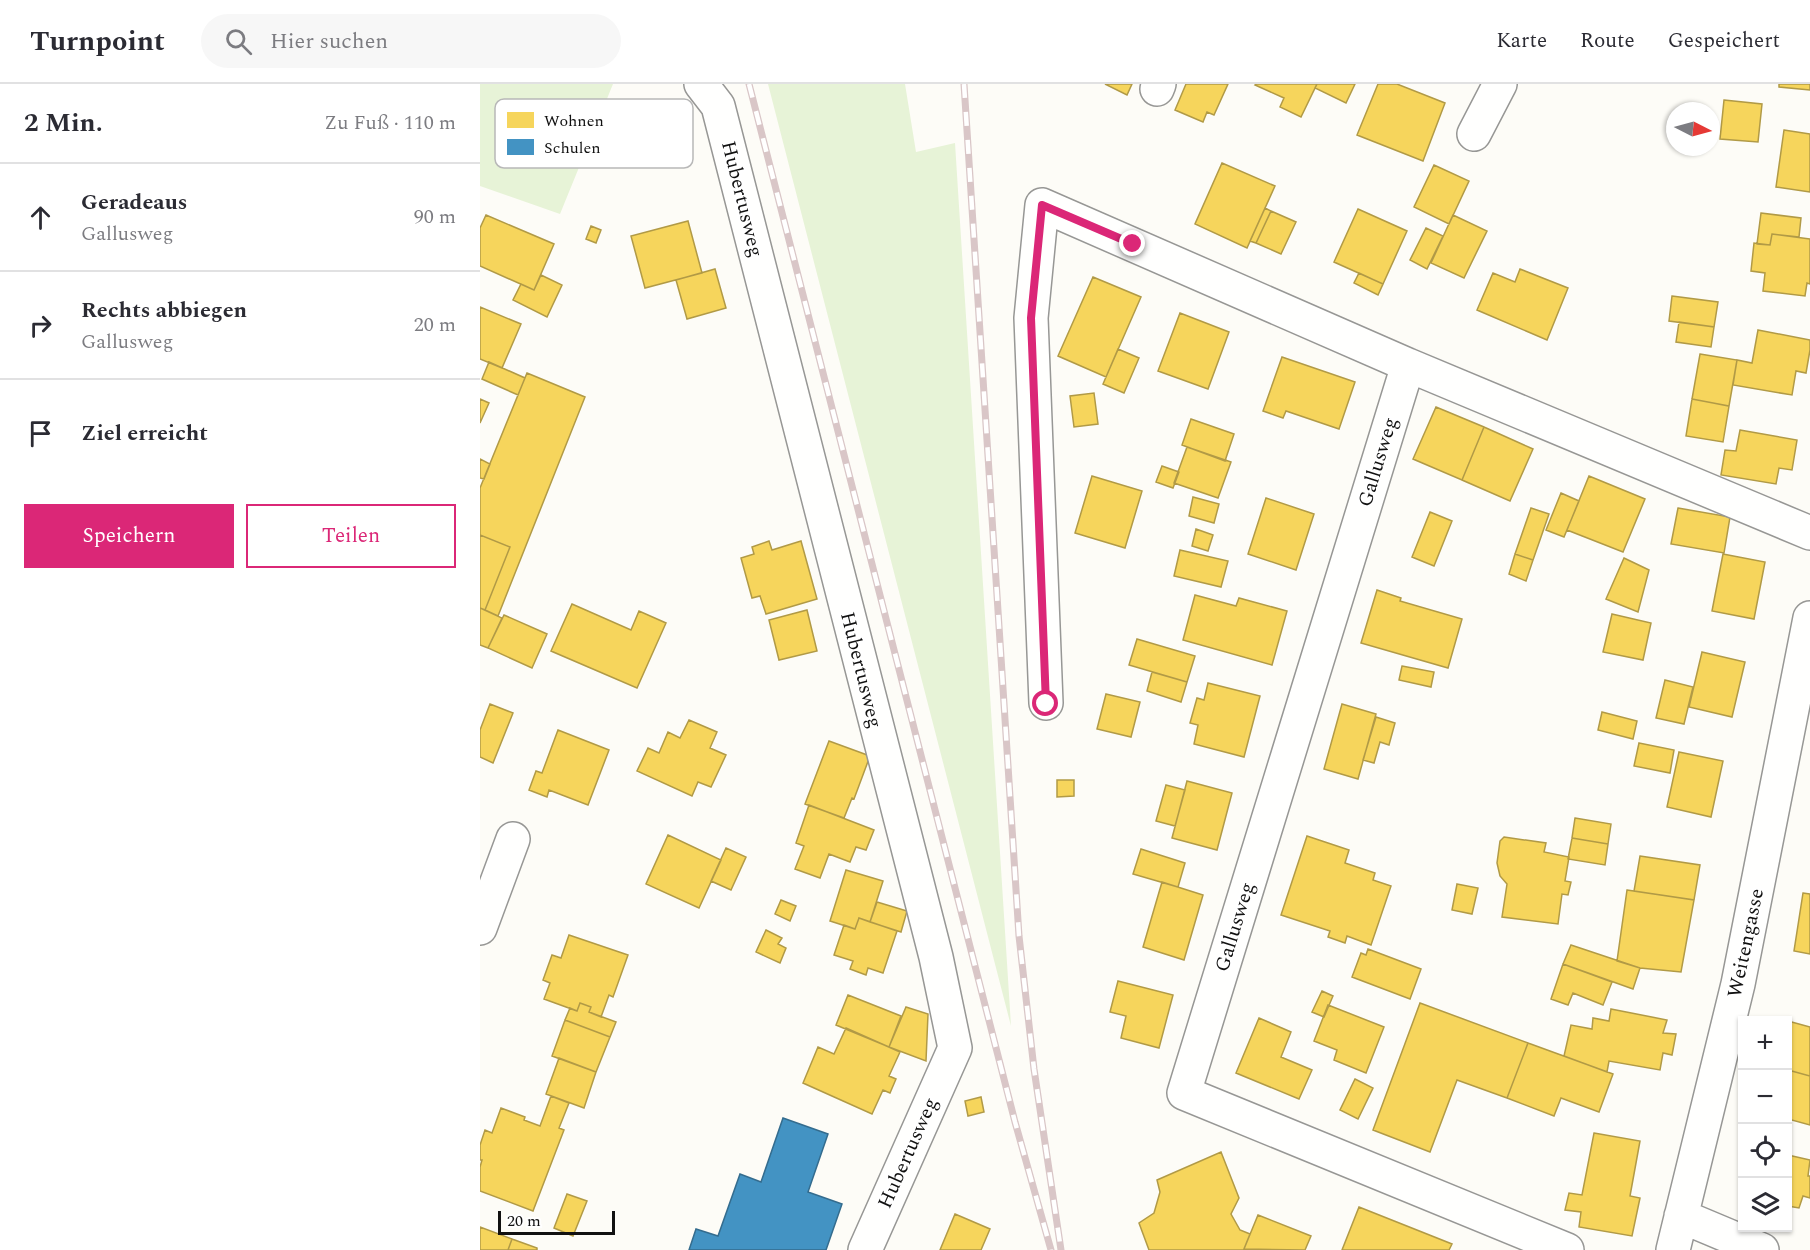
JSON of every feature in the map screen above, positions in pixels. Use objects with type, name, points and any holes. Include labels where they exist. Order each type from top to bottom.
[{"type":"street","name":"Hubertusweg","points":[[701,84],[718,106],[933,946],[955,1048],[865,1250]]},
{"type":"street","points":[[1474,134],[1492,87]]},
{"type":"street","points":[[1046,704],[1031,318],[1042,205],[1408,365],[1810,533]]},
{"type":"street","name":"Gallusweg","points":[[1408,365],[1184,1093],[1567,1250]]},
{"type":"street","name":"Weitengasse","points":[[1673,1250],[1798,742],[1810,618]]},
{"type":"street","points":[[480,928],[513,840]]},
{"type":"street","points":[[1681,1216],[1762,1250]]},
{"type":"green space","points":[[480,84],[613,84],[607,99],[495,99],[495,168],[579,168],[560,214],[480,186]]},
{"type":"green space","points":[[768,84],[905,84],[916,152],[955,143],[1011,1026]]},
{"type":"building: Wohnen","points":[[1105,84],[1132,84],[1127,95]]},
{"type":"building: Wohnen","points":[[1186,84],[1228,84],[1214,115],[1207,112],[1203,122],[1175,110]]},
{"type":"building: Wohnen","points":[[1256,84],[1317,84],[1301,117],[1280,107],[1284,98]]},
{"type":"building: Wohnen","points":[[1317,84],[1355,84],[1346,103],[1315,88]]},
{"type":"building: Wohnen","points":[[1378,84],[1397,84],[1445,103],[1423,161],[1357,135]]},
{"type":"building: Wohnen","points":[[1779,84],[1810,84],[1810,90],[1779,87]]},
{"type":"building: Wohnen","points":[[1724,100],[1762,104],[1758,142],[1720,139]]},
{"type":"building: Wohnen","points":[[1784,130],[1810,134],[1810,192],[1776,187]]},
{"type":"building: Wohnen","points":[[1222,163],[1275,186],[1247,248],[1195,224]]},
{"type":"building: Wohnen","points":[[1434,165],[1469,181],[1449,224],[1414,207]]},
{"type":"building: Wohnen","points":[[1265,208],[1271,211],[1256,243],[1250,241]]},
{"type":"building: Wohnen","points":[[1358,209],[1407,231],[1383,284],[1334,262]]},
{"type":"building: Wohnen","points":[[1271,211],[1296,222],[1281,254],[1256,243]]},
{"type":"building: Wohnen","points":[[1761,213],[1801,218],[1799,237],[1772,234],[1770,245],[1757,244]]},
{"type":"building: Wohnen","points":[[486,215],[554,244],[534,290],[480,266],[480,228]]},
{"type":"building: Wohnen","points":[[1453,215],[1487,231],[1464,278],[1431,263]]},
{"type":"building: Wohnen","points":[[688,221],[702,273],[645,288],[631,236]]},
{"type":"building: Wohnen","points":[[591,226],[601,230],[596,243],[586,239]]},
{"type":"building: Wohnen","points":[[1426,228],[1443,236],[1427,269],[1410,260]]},
{"type":"building: Wohnen","points":[[1772,234],[1810,239],[1810,284],[1807,283],[1805,296],[1763,291],[1765,273],[1751,271],[1754,243],[1770,245]]},
{"type":"building: Wohnen","points":[[715,269],[726,308],[687,319],[676,280]]},
{"type":"building: Wohnen","points":[[1520,269],[1568,288],[1547,340],[1477,310],[1493,273],[1515,282]]},
{"type":"building: Wohnen","points":[[1359,273],[1383,284],[1378,295],[1354,283]]},
{"type":"building: Wohnen","points":[[541,275],[562,285],[547,317],[513,300],[521,284],[534,290]]},
{"type":"building: Wohnen","points":[[1093,277],[1141,297],[1106,377],[1058,356]]},
{"type":"building: Wohnen","points":[[1672,296],[1718,302],[1714,327],[1669,321]]},
{"type":"building: Wohnen","points":[[480,307],[521,324],[502,368],[480,359]]},
{"type":"building: Wohnen","points":[[1180,313],[1229,332],[1208,389],[1158,371]]},
{"type":"building: Wohnen","points":[[1679,322],[1714,327],[1711,347],[1676,342]]},
{"type":"building: Wohnen","points":[[1758,330],[1810,340],[1806,373],[1796,371],[1792,395],[1733,385],[1737,360],[1752,363]]},
{"type":"building: Wohnen","points":[[1118,349],[1139,358],[1124,393],[1103,384]]},
{"type":"building: Wohnen","points":[[1700,354],[1737,360],[1729,406],[1692,399]]},
{"type":"building: Wohnen","points":[[1282,357],[1355,382],[1339,429],[1286,411],[1283,418],[1263,411]]},
{"type":"building: Wohnen","points":[[489,362],[525,378],[518,395],[482,379]]},
{"type":"building: Wohnen","points":[[527,373],[585,397],[498,616],[485,610],[510,547],[480,535],[480,488]]},
{"type":"building: Wohnen","points":[[1094,393],[1098,424],[1074,427],[1070,396]]},
{"type":"building: Wohnen","points":[[480,399],[489,403],[480,423]]},
{"type":"building: Wohnen","points":[[1692,399],[1729,406],[1723,442],[1686,436]]},
{"type":"building: Wohnen","points":[[1436,407],[1484,427],[1462,480],[1413,459]]},
{"type":"building: Wohnen","points":[[1191,419],[1234,434],[1225,461],[1182,445]]},
{"type":"building: Wohnen","points":[[1484,427],[1533,449],[1510,501],[1462,480]]},
{"type":"building: Wohnen","points":[[1740,430],[1797,440],[1792,470],[1779,468],[1776,484],[1721,475],[1725,450],[1736,451]]},
{"type":"building: Wohnen","points":[[1187,447],[1231,462],[1218,498],[1174,483]]},
{"type":"building: Wohnen","points":[[480,459],[490,464],[484,479],[480,478]]},
{"type":"building: Wohnen","points":[[1162,466],[1179,472],[1173,488],[1156,482]]},
{"type":"building: Wohnen","points":[[1092,476],[1142,491],[1125,548],[1075,533]]},
{"type":"building: Wohnen","points":[[1589,476],[1645,499],[1623,552],[1567,530]]},
{"type":"building: Wohnen","points":[[1561,493],[1579,501],[1564,537],[1546,530]]},
{"type":"building: Wohnen","points":[[1193,497],[1219,504],[1214,523],[1189,516]]},
{"type":"building: Wohnen","points":[[1266,498],[1314,514],[1296,570],[1248,554]]},
{"type":"building: Wohnen","points":[[1531,508],[1549,514],[1533,560],[1515,554]]},
{"type":"building: Wohnen","points":[[1678,508],[1730,517],[1724,553],[1671,544]]},
{"type":"building: Wohnen","points":[[1430,512],[1452,521],[1434,566],[1412,557]]},
{"type":"building: Wohnen","points":[[1196,529],[1213,535],[1208,551],[1192,546]]},
{"type":"building: Wohnen","points":[[480,535],[510,547],[485,610],[480,608]]},
{"type":"building: Wohnen","points":[[769,541],[772,550],[801,541],[817,599],[766,614],[760,596],[752,598],[741,558],[754,554],[752,547]]},
{"type":"building: Wohnen","points":[[1180,550],[1228,561],[1221,587],[1174,576]]},
{"type":"building: Wohnen","points":[[1515,554],[1533,560],[1526,581],[1509,574]]},
{"type":"building: Wohnen","points":[[1723,554],[1765,562],[1754,619],[1712,611]]},
{"type":"building: Wohnen","points":[[1624,558],[1649,570],[1638,612],[1606,599]]},
{"type":"building: Wohnen","points":[[1377,590],[1401,598],[1400,601],[1462,619],[1448,668],[1361,643]]},
{"type":"building: Wohnen","points":[[1195,595],[1236,606],[1239,598],[1287,611],[1272,665],[1183,640]]},
{"type":"building: Wohnen","points":[[572,604],[631,630],[639,611],[666,623],[637,688],[551,651]]},
{"type":"building: Wohnen","points":[[480,608],[502,618],[488,648],[480,645]]},
{"type":"building: Wohnen","points":[[807,610],[817,651],[779,660],[769,620]]},
{"type":"building: Wohnen","points":[[1612,614],[1651,623],[1643,660],[1603,652]]},
{"type":"building: Wohnen","points":[[504,615],[547,634],[532,668],[488,648]]},
{"type":"building: Wohnen","points":[[1137,639],[1195,656],[1187,682],[1129,665]]},
{"type":"building: Wohnen","points":[[1702,652],[1745,662],[1732,717],[1689,707]]},
{"type":"building: Wohnen","points":[[1402,666],[1434,672],[1431,687],[1399,680]]},
{"type":"building: Wohnen","points":[[1152,672],[1187,682],[1181,702],[1147,691]]},
{"type":"building: Wohnen","points":[[1665,680],[1693,687],[1684,724],[1656,718]]},
{"type":"building: Wohnen","points":[[1208,683],[1260,696],[1244,757],[1194,744],[1198,725],[1190,723],[1197,698],[1204,700]]},
{"type":"building: Wohnen","points":[[1106,694],[1140,702],[1131,737],[1097,729]]},
{"type":"building: Wohnen","points":[[490,704],[513,713],[493,763],[480,757],[480,730]]},
{"type":"building: Wohnen","points":[[1342,704],[1376,714],[1358,779],[1324,769]]},
{"type":"building: Wohnen","points":[[1602,712],[1637,721],[1633,739],[1598,730]]},
{"type":"building: Wohnen","points":[[1376,717],[1395,723],[1389,745],[1380,742],[1374,763],[1363,760]]},
{"type":"building: Wohnen","points":[[689,720],[717,732],[710,748],[726,755],[711,787],[698,782],[692,796],[637,771],[648,748],[659,753],[668,732],[680,738]]},
{"type":"building: Wohnen","points":[[558,730],[609,750],[588,805],[549,790],[547,797],[529,790],[536,771],[542,773]]},
{"type":"building: Wohnen","points":[[829,741],[870,756],[854,799],[852,798],[844,818],[805,804]]},
{"type":"building: Wohnen","points":[[1639,743],[1674,750],[1670,773],[1634,766]]},
{"type":"building: Wohnen","points":[[1679,752],[1723,761],[1711,817],[1667,807]]},
{"type":"building: Wohnen","points":[[1057,780],[1074,780],[1074,796],[1057,797]]},
{"type":"building: Wohnen","points":[[1187,781],[1232,793],[1217,850],[1172,838]]},
{"type":"building: Wohnen","points":[[1166,785],[1185,790],[1175,826],[1156,821]]},
{"type":"building: Wohnen","points":[[809,805],[874,830],[866,850],[856,847],[850,862],[829,854],[820,878],[795,869],[804,846],[796,843]]},
{"type":"building: Wohnen","points":[[1575,818],[1611,824],[1608,844],[1572,838]]},
{"type":"building: Wohnen","points":[[668,835],[721,860],[699,908],[646,884]]},
{"type":"building: Wohnen","points":[[1307,836],[1349,850],[1345,863],[1375,873],[1373,880],[1391,886],[1371,945],[1347,936],[1345,943],[1328,937],[1330,931],[1281,915]]},
{"type":"building: Wohnen","points":[[1504,837],[1546,843],[1544,852],[1569,857],[1565,881],[1571,882],[1568,895],[1562,894],[1558,924],[1502,917],[1507,884],[1500,876],[1497,863],[1500,841]]},
{"type":"building: Wohnen","points":[[1572,838],[1608,844],[1605,865],[1568,859]]},
{"type":"building: Wohnen","points":[[726,848],[746,857],[731,890],[711,881]]},
{"type":"building: Wohnen","points":[[1141,849],[1185,863],[1178,887],[1133,874]]},
{"type":"building: Wohnen","points":[[1640,856],[1700,865],[1694,900],[1634,891]]},
{"type":"building: Wohnen","points":[[846,870],[883,881],[870,922],[859,918],[855,929],[830,921]]},
{"type":"building: Wohnen","points":[[1162,882],[1203,895],[1184,960],[1143,947]]},
{"type":"building: Wohnen","points":[[1457,884],[1478,888],[1472,914],[1452,910]]},
{"type":"building: Wohnen","points":[[1627,890],[1694,900],[1681,972],[1640,968],[1617,961]]},
{"type":"building: Wohnen","points":[[1803,893],[1810,894],[1810,954],[1794,951]]},
{"type":"building: Wohnen","points":[[781,900],[796,906],[790,921],[775,914]]},
{"type":"building: Wohnen","points":[[877,902],[907,911],[901,932],[870,922]]},
{"type":"building: Wohnen","points":[[859,918],[897,931],[883,973],[868,968],[866,975],[850,969],[853,961],[834,955],[844,925],[855,929]]},
{"type":"building: Wohnen","points":[[766,930],[782,938],[778,944],[786,948],[780,963],[756,952]]},
{"type":"building: Wohnen","points":[[569,935],[628,955],[613,997],[609,995],[601,1017],[589,1012],[591,1007],[580,1003],[577,1011],[544,999],[550,983],[543,980],[552,955],[561,958]]},
{"type":"building: Wohnen","points":[[1571,945],[1640,968],[1633,989],[1563,964]]},
{"type":"building: Wohnen","points":[[1368,949],[1421,969],[1410,999],[1352,977],[1361,953],[1366,955]]},
{"type":"building: Wohnen","points":[[1563,964],[1612,982],[1603,1005],[1573,993],[1568,1005],[1551,999]]},
{"type":"building: Wohnen","points":[[1118,981],[1173,995],[1159,1048],[1121,1038],[1126,1016],[1110,1012]]},
{"type":"building: Wohnen","points":[[1322,991],[1333,996],[1324,1017],[1312,1012]]},
{"type":"building: Wohnen","points":[[848,995],[901,1016],[889,1047],[836,1025]]},
{"type":"building: Wohnen","points":[[580,1003],[591,1007],[589,1012],[616,1022],[610,1037],[565,1020],[570,1008],[577,1011]]},
{"type":"building: Wohnen","points":[[1420,1003],[1528,1043],[1507,1098],[1457,1080],[1430,1152],[1373,1130]]},
{"type":"building: Wohnen","points":[[1328,1005],[1384,1027],[1366,1073],[1334,1060],[1337,1050],[1314,1041]]},
{"type":"building: Wohnen","points":[[906,1007],[928,1014],[926,1061],[889,1047]]},
{"type":"building: Wohnen","points":[[1611,1009],[1667,1020],[1663,1033],[1676,1034],[1672,1055],[1663,1053],[1660,1070],[1609,1061],[1607,1072],[1564,1056],[1571,1025],[1592,1029],[1593,1018],[1609,1021]]},
{"type":"building: Wohnen","points":[[1259,1018],[1291,1032],[1281,1057],[1312,1070],[1299,1099],[1236,1073]]},
{"type":"building: Wohnen","points":[[565,1020],[610,1037],[596,1072],[552,1056]]},
{"type":"building: Wohnen","points":[[1792,1022],[1810,1027],[1810,1076],[1792,1071]]},
{"type":"building: Wohnen","points":[[846,1028],[900,1052],[889,1076],[896,1079],[890,1093],[883,1090],[872,1114],[803,1083],[818,1047],[834,1054]]},
{"type":"building: Wohnen","points":[[1528,1043],[1613,1074],[1599,1112],[1561,1098],[1554,1116],[1507,1098]]},
{"type":"building: Wohnen","points":[[559,1058],[596,1072],[584,1108],[546,1094]]},
{"type":"building: Wohnen","points":[[1792,1071],[1810,1076],[1810,1125],[1792,1120]]},
{"type":"building: Wohnen","points":[[1355,1079],[1373,1088],[1358,1119],[1340,1110]]},
{"type":"building: Wohnen","points":[[551,1096],[569,1103],[559,1128],[564,1130],[533,1211],[480,1191],[482,1160],[480,1160],[480,1145],[485,1130],[492,1133],[501,1108],[525,1117],[524,1120],[540,1126]]},
{"type":"building: Wohnen","points":[[981,1097],[984,1112],[968,1116],[965,1101]]},
{"type":"building: Wohnen","points":[[1594,1133],[1640,1141],[1630,1196],[1640,1198],[1632,1236],[1579,1227],[1581,1212],[1565,1210],[1569,1193],[1582,1195]]},
{"type":"building: Wohnen","points":[[1221,1152],[1239,1198],[1231,1214],[1240,1230],[1250,1234],[1244,1249],[1246,1250],[1149,1250],[1139,1223],[1154,1213],[1160,1192],[1157,1180]]},
{"type":"building: Wohnen","points":[[1792,1156],[1810,1160],[1808,1176],[1810,1176],[1810,1198],[1803,1196],[1799,1208],[1792,1207]]},
{"type":"building: Wohnen","points":[[567,1194],[587,1201],[573,1236],[554,1228]]},
{"type":"building: Wohnen","points":[[1359,1207],[1452,1244],[1449,1250],[1342,1250]]},
{"type":"building: Wohnen","points":[[955,1214],[990,1229],[981,1250],[940,1250]]},
{"type":"building: Wohnen","points":[[1258,1215],[1311,1236],[1305,1250],[1244,1249]]},
{"type":"building: Wohnen","points":[[480,1227],[512,1239],[508,1250],[480,1250]]},
{"type":"building: Wohnen","points":[[512,1239],[537,1248],[537,1250],[508,1250]]},
{"type":"building: Schulen","points":[[783,1118],[828,1134],[808,1192],[842,1204],[826,1250],[689,1250],[696,1229],[718,1236],[740,1174],[761,1182]]},
{"type":"railway","points":[[749,84],[1015,1122],[1051,1250]]},
{"type":"railway","points":[[964,84],[1019,936],[1034,1069],[1061,1250]]},
{"type":"route","points":[[1046,704],[1031,318],[1042,205],[1133,244]]}]
